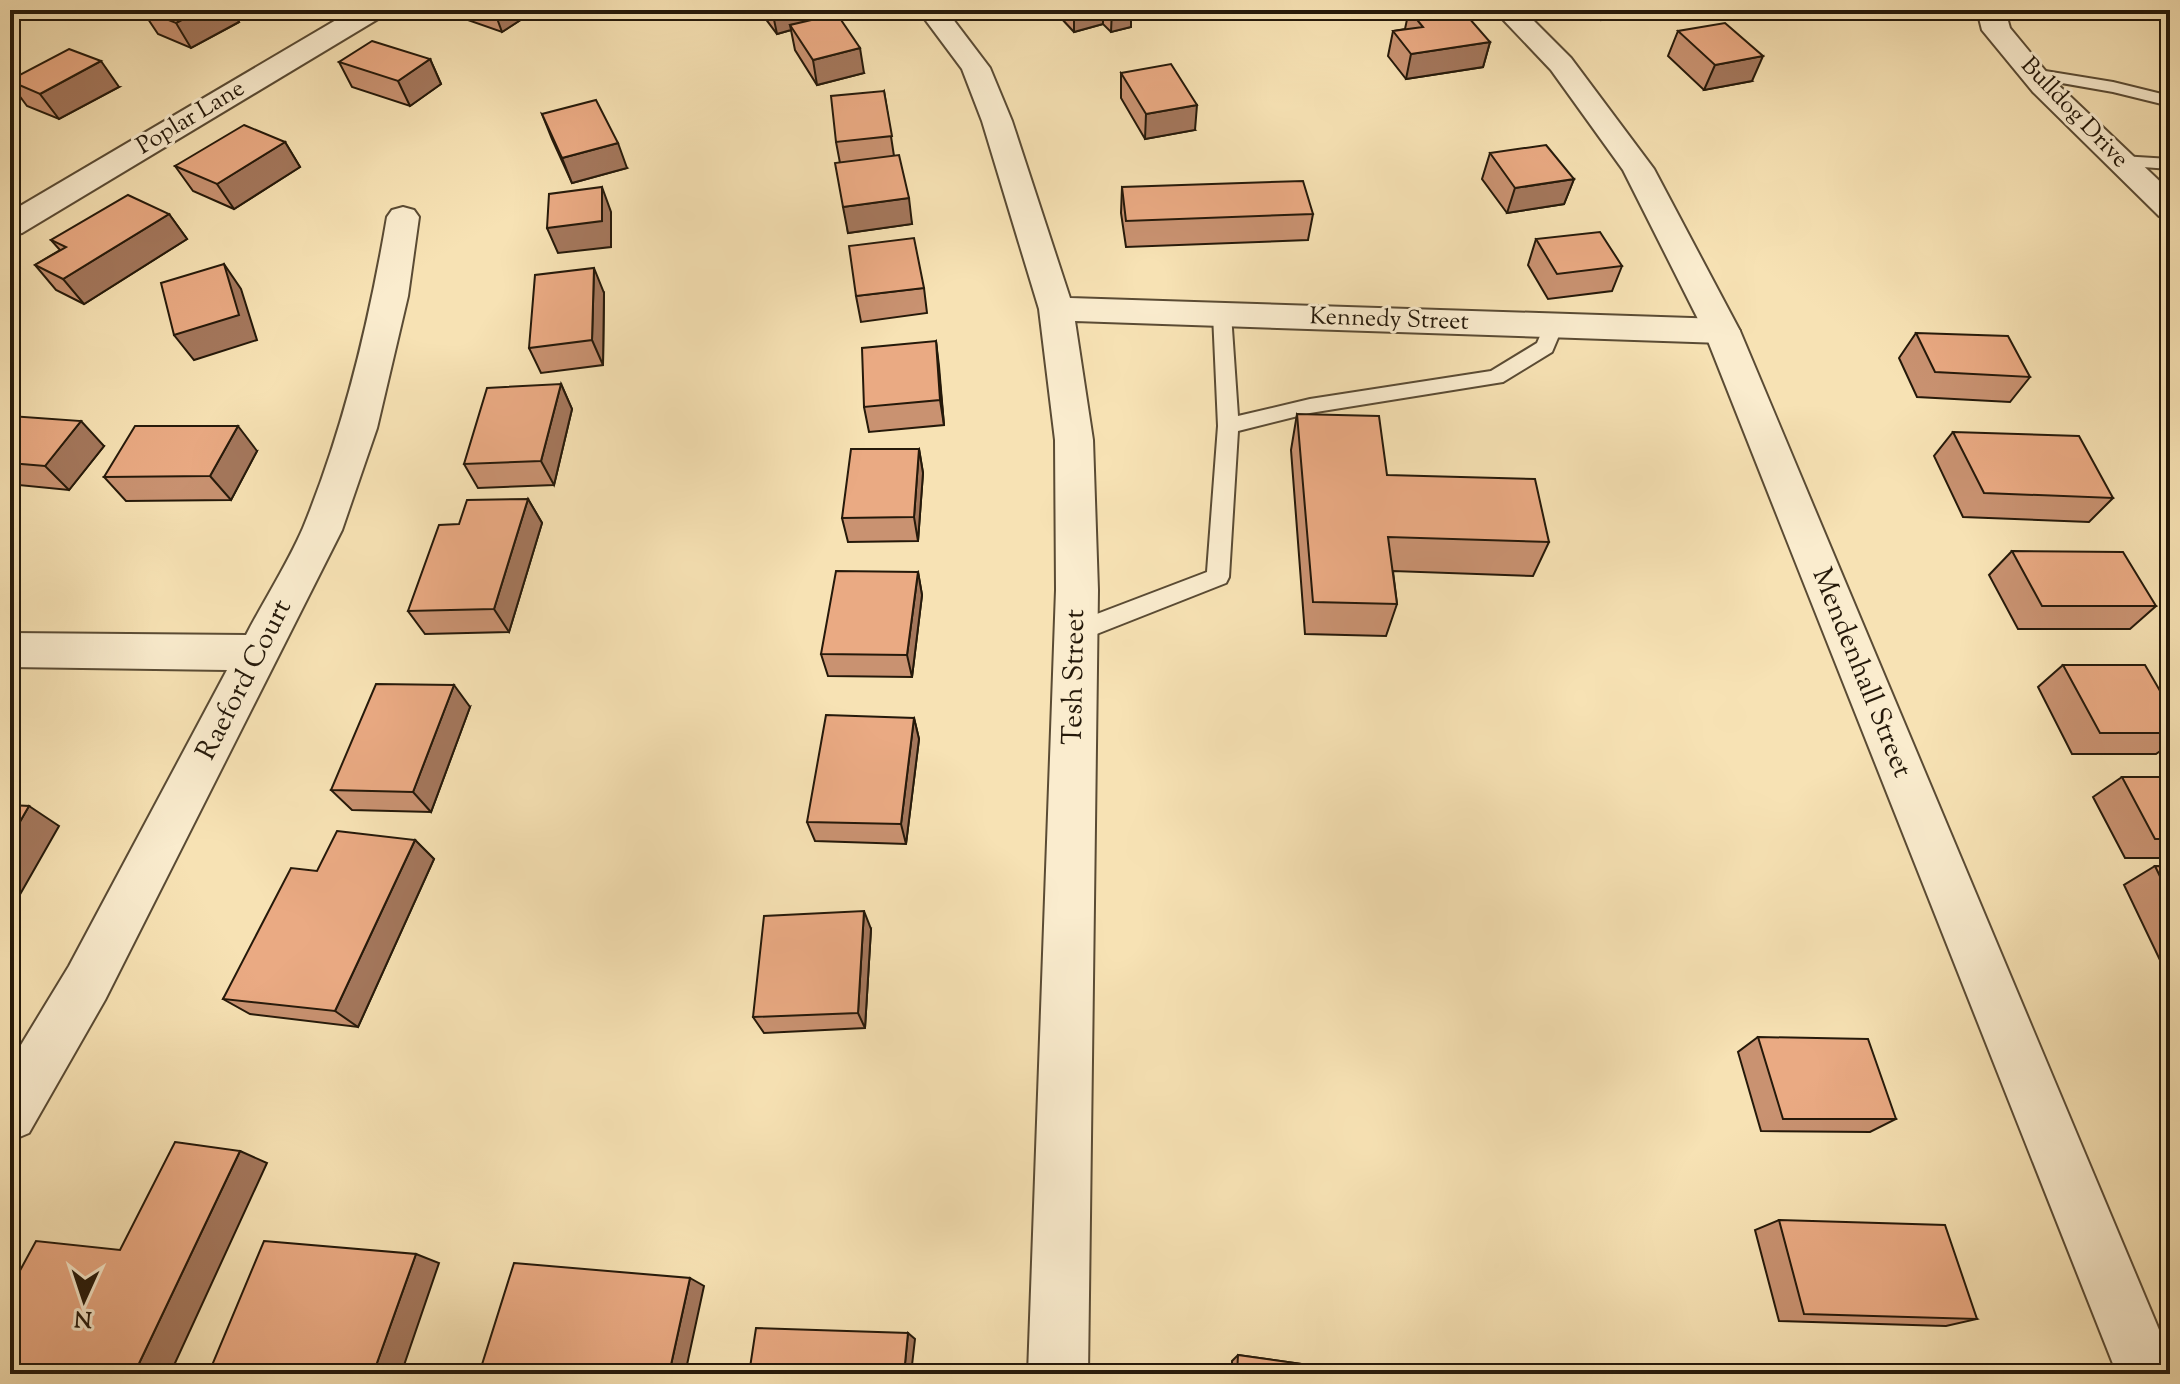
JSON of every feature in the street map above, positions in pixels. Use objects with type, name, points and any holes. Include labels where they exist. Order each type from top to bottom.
[{"type":"street","name":"Poplar Lane","points":[[10,226],[373,10]]},
{"type":"street","name":"Tesh Street","points":[[932,10],[976,68],[997,121],[1056,309],[1074,440],[1076,632],[1058,1374]]},
{"type":"street","name":"Mendenhall Street","points":[[1508,10],[1561,64],[1638,169],[1722,331],[2147,1374]]},
{"type":"street","name":"Bulldog Drive","points":[[1991,10],[1996,30],[2033,74],[2170,209]]},
{"type":"street","name":"Raeford Court","points":[[10,1114],[87,983],[322,530],[358,428],[391,296],[403,217]]},
{"type":"street","name":"Kennedy Street","points":[[1056,309],[1722,331]]},
{"type":"street","points":[[10,650],[260,653]]},
{"type":"lane","points":[[2033,74],[2113,87],[2170,101]]},
{"type":"lane","points":[[2121,161],[2170,164]]},
{"type":"lane","points":[[1076,632],[1218,577],[1228,426],[1222,314]]},
{"type":"lane","points":[[1228,426],[1310,406],[1496,377],[1545,347],[1553,326]]},
{"type":"building","points":[[143,10],[200,10],[176,23]]},
{"type":"building","points":[[1409,10],[1462,10],[1490,42],[1411,54],[1393,31],[1423,27]]},
{"type":"building","points":[[837,14],[860,48],[813,60],[790,25]]},
{"type":"building","points":[[1725,23],[1763,56],[1715,65],[1678,31]]},
{"type":"building","points":[[372,41],[430,59],[398,81],[339,62]]},
{"type":"building","points":[[69,49],[101,61],[40,94],[10,81],[10,80]]},
{"type":"building","points":[[1171,64],[1197,105],[1146,114],[1121,73]]},
{"type":"building","points":[[884,91],[892,136],[836,142],[831,96]]},
{"type":"building","points":[[596,100],[618,143],[562,158],[542,114]]},
{"type":"building","points":[[244,125],[285,142],[217,184],[175,166]]},
{"type":"building","points":[[1546,145],[1574,179],[1515,188],[1490,153]]},
{"type":"building","points":[[899,155],[909,198],[843,207],[835,163]]},
{"type":"building","points":[[1303,181],[1313,214],[1126,221],[1122,187]]},
{"type":"building","points":[[602,187],[602,221],[547,228],[549,194]]},
{"type":"building","points":[[128,195],[169,214],[63,279],[35,265],[66,247],[51,240]]},
{"type":"building","points":[[1600,232],[1622,266],[1557,274],[1536,239]]},
{"type":"building","points":[[914,238],[924,288],[856,296],[849,246]]},
{"type":"building","points":[[224,264],[239,315],[174,335],[161,283]]},
{"type":"building","points":[[594,268],[592,340],[529,348],[535,275]]},
{"type":"building","points":[[1916,333],[2008,336],[2030,377],[1935,372]]},
{"type":"building","points":[[936,341],[940,400],[864,407],[862,348]]},
{"type":"building","points":[[561,384],[541,461],[464,464],[487,388]]},
{"type":"building","points":[[1297,414],[1379,416],[1387,475],[1535,479],[1549,542],[1388,537],[1397,604],[1313,602]]},
{"type":"building","points":[[10,416],[81,421],[45,466],[10,463]]},
{"type":"building","points":[[135,426],[238,426],[210,476],[104,477]]},
{"type":"building","points":[[1953,432],[2079,436],[2113,498],[1984,493]]},
{"type":"building","points":[[851,449],[919,449],[914,517],[842,518]]},
{"type":"building","points":[[528,499],[494,609],[408,611],[439,525],[459,524],[467,500]]},
{"type":"building","points":[[2012,551],[2123,552],[2156,606],[2042,606]]},
{"type":"building","points":[[836,571],[918,572],[907,655],[821,654]]},
{"type":"building","points":[[2063,665],[2145,665],[2170,708],[2170,733],[2100,733]]},
{"type":"building","points":[[376,684],[454,685],[413,792],[331,790]]},
{"type":"building","points":[[826,715],[914,718],[901,824],[807,822]]},
{"type":"building","points":[[2122,777],[2170,777],[2170,839],[2155,839]]},
{"type":"building","points":[[10,805],[29,806],[10,839]]},
{"type":"building","points":[[337,831],[415,840],[335,1011],[223,999],[291,868],[317,871]]},
{"type":"building","points":[[2155,866],[2170,867],[2170,897]]},
{"type":"building","points":[[864,911],[858,1013],[753,1017],[764,916]]},
{"type":"building","points":[[1758,1037],[1868,1039],[1896,1119],[1783,1119]]},
{"type":"building","points":[[175,1142],[240,1151],[134,1374],[57,1374],[10,1368],[10,1289],[36,1241],[120,1250]]},
{"type":"building","points":[[1779,1220],[1945,1225],[1977,1319],[1804,1314]]},
{"type":"building","points":[[264,1241],[416,1254],[373,1374],[255,1374],[210,1370]]},
{"type":"building","points":[[514,1263],[690,1278],[669,1374],[479,1374]]},
{"type":"building","points":[[756,1328],[908,1333],[904,1374],[749,1374]]},
{"type":"building","points":[[1238,1355],[1372,1374],[1237,1374]]}]
